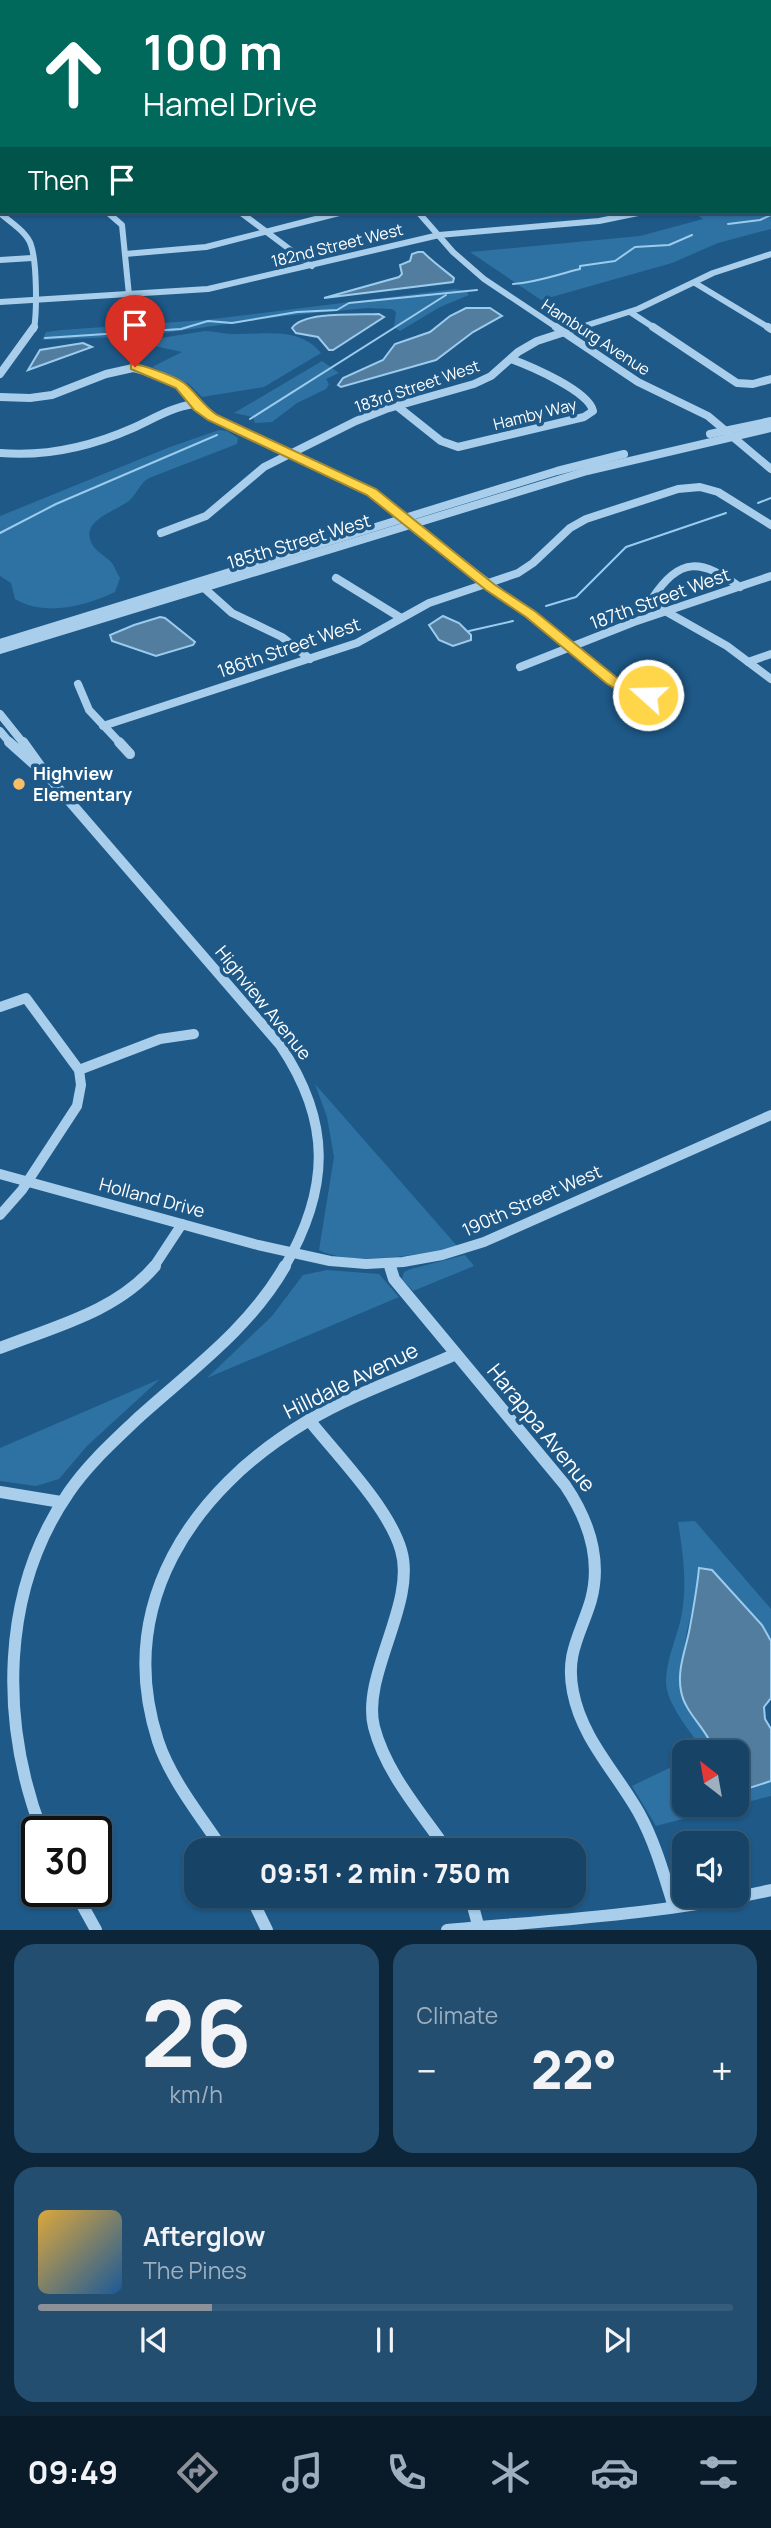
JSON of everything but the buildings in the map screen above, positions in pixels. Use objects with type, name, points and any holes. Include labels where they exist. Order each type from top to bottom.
[{"type":"street","points":[[0,374],[34,329],[37,318],[32,258],[26,236],[1,214]]},
{"type":"street","points":[[109,214],[122,225],[129,295]]},
{"type":"street","points":[[243,214],[312,266]]},
{"type":"street","points":[[125,254],[195,248],[336,214]]},
{"type":"street","name":"Hamburg Avenue","points":[[420,214],[471,270],[644,385],[702,412],[771,469]]},
{"type":"street","points":[[593,214],[599,221]]},
{"type":"street","name":"182nd Street West","points":[[0,302],[208,289],[439,235],[599,221],[633,214]]},
{"type":"street","name":"183rd Street West","points":[[161,533],[212,513],[258,471],[356,421],[474,384],[491,376],[537,341],[630,312],[727,268],[769,256]]},
{"type":"street","points":[[0,260],[32,258]]},
{"type":"street","points":[[695,283],[771,328]]},
{"type":"street","points":[[630,312],[737,383],[753,384],[771,379]]},
{"type":"street","name":"Hamby Way","points":[[397,406],[441,440],[457,447],[472,446],[584,417],[593,411],[588,402],[541,370],[510,359]]},
{"type":"street","points":[[0,397],[21,399],[48,396],[113,369],[135,367],[180,386],[194,404],[213,418],[367,489],[619,685]]},
{"type":"street","points":[[0,453],[32,455],[78,449],[177,407],[194,404]]},
{"type":"street","name":"185th Street West","points":[[0,643],[409,520],[771,421]]},
{"type":"street","name":"185th Street West","points":[[729,434],[771,428]]},
{"type":"street","name":"186th Street West","points":[[103,726],[357,643],[429,603],[523,570],[569,528],[586,519],[678,489],[705,488],[721,493],[771,525]]},
{"type":"street","name":"185th Street West","points":[[0,650],[204,588],[409,520]]},
{"type":"street","points":[[740,586],[704,566],[685,565],[678,568],[653,596],[655,604],[771,679]]},
{"type":"street","name":"187th Street West","points":[[520,667],[665,611],[771,576]]},
{"type":"street","points":[[336,578],[401,618]]},
{"type":"street","points":[[204,588],[232,613],[282,637],[310,659]]},
{"type":"street","points":[[748,662],[771,654]]},
{"type":"street","points":[[78,684],[86,706],[130,754]]},
{"type":"street","name":"Highview Avenue","points":[[0,714],[46,774],[271,1033],[293,1063],[316,1113],[321,1152],[314,1201],[295,1255],[260,1303],[219,1344],[115,1437],[61,1502],[27,1574],[16,1613],[10,1650],[9,1702],[16,1756],[27,1800],[34,1816]]},
{"type":"street","name":"Highview Avenue","points":[[0,731],[17,751],[46,774]]},
{"type":"street","points":[[0,1007],[26,998],[79,1070],[81,1085],[78,1106],[27,1182],[0,1215]]},
{"type":"street","points":[[79,1070],[160,1039],[194,1034]]},
{"type":"street","name":"190th Street West","points":[[295,1255],[344,1263],[390,1265],[433,1259],[484,1242],[771,1115]]},
{"type":"street","name":"Holland Drive","points":[[0,1174],[295,1255]]},
{"type":"street","points":[[0,1348],[100,1308],[134,1287],[158,1263],[182,1224]]},
{"type":"street","name":"Harappa Avenue","points":[[390,1265],[394,1279],[565,1485],[584,1516],[595,1553],[594,1580],[591,1602],[579,1627],[573,1653],[573,1692],[586,1732],[645,1825],[672,1901]]},
{"type":"street","name":"Hilldale Avenue","points":[[215,1838],[179,1782],[159,1742],[146,1686],[144,1644],[164,1567],[179,1539],[195,1518],[245,1466],[309,1420],[456,1354]]},
{"type":"street","points":[[309,1420],[387,1518],[402,1551],[404,1584],[377,1678],[373,1697],[373,1724],[386,1762],[439,1838]]},
{"type":"street","points":[[0,1492],[61,1502]]},
{"type":"street","points":[[749,1895],[771,1890]]},
{"type":"street","points":[[83,1907],[96,1930]]},
{"type":"street","points":[[447,1930],[478,1924],[672,1907]]},
{"type":"street","points":[[256,1908],[267,1930]]},
{"type":"street","points":[[474,1908],[478,1924]]},
{"type":"shaded area","points":[[696,214],[771,214],[771,229],[718,243],[672,263],[541,300],[470,252],[640,236],[703,219]]},
{"type":"shaded area","points":[[423,252],[454,278],[453,282],[324,298],[399,277],[402,274],[400,265],[410,261],[412,254]]},
{"type":"shaded area","points":[[455,289],[467,291],[469,295],[440,307],[400,331],[394,327],[396,312],[392,309],[367,308],[285,316],[142,336],[42,340],[46,332],[61,330],[205,320]]},
{"type":"shaded area","points":[[466,308],[490,308],[502,316],[473,332],[436,360],[341,387],[338,385],[343,378],[383,360],[395,344],[430,332],[450,316]]},
{"type":"shaded area","points":[[379,314],[384,317],[333,350],[329,350],[318,337],[296,333],[292,328],[307,319],[319,316]]},
{"type":"shaded area","points":[[205,331],[292,335],[312,344],[321,353],[264,387],[202,397],[189,384],[152,367],[182,352],[145,344],[148,340]]},
{"type":"shaded area","points":[[83,343],[92,347],[28,370],[40,350]]},
{"type":"shaded area","points":[[322,361],[339,373],[326,379],[329,384],[326,389],[297,403],[272,422],[255,423],[253,417],[234,413]]},
{"type":"shaded area","points":[[219,430],[227,431],[238,438],[237,444],[149,478],[131,499],[92,525],[92,543],[96,550],[112,563],[120,578],[115,592],[91,602],[65,608],[39,607],[15,599],[11,583],[0,576],[0,516]]},
{"type":"shaded area","points":[[443,616],[459,623],[471,635],[471,640],[453,646],[439,640],[429,625]]},
{"type":"shaded area","points":[[160,617],[195,642],[193,645],[156,656],[112,641],[110,635]]},
{"type":"shaded area","points":[[315,1084],[458,1247],[387,1258],[350,1258],[319,1250],[334,1157],[327,1117]]},
{"type":"shaded area","points":[[465,1255],[474,1266],[413,1291],[402,1279],[404,1272],[411,1269]]},
{"type":"shaded area","points":[[327,1270],[379,1274],[399,1297],[207,1378],[272,1316],[303,1275]]},
{"type":"shaded area","points":[[160,1379],[87,1446],[59,1479],[36,1486],[0,1481],[0,1448]]},
{"type":"shaded area","points":[[695,1521],[771,1609],[771,1641],[761,1625],[712,1570],[700,1591],[688,1625],[681,1680],[687,1707],[709,1740],[696,1740],[675,1709],[667,1691],[668,1664],[680,1622],[684,1590],[678,1522]]},
{"type":"shaded area","points":[[699,1568],[712,1570],[762,1625],[771,1641],[771,1698],[764,1707],[765,1719],[771,1729],[771,1781],[749,1788],[749,1740],[709,1740],[683,1699],[681,1669]]},
{"type":"shaded area","points":[[672,1767],[672,1817],[690,1817],[656,1826],[632,1786]]},
{"type":"shaded area","points":[[771,1781],[771,1796],[749,1802],[749,1788]]},
{"type":"waterway","points":[[728,224],[760,220],[771,215]]},
{"type":"waterway","points":[[513,284],[547,278],[580,269],[580,266],[615,261],[635,247],[669,245],[692,235]]},
{"type":"waterway","points":[[45,338],[181,329],[208,321],[232,323],[297,312],[337,310],[349,303],[477,290]]},
{"type":"waterway","points":[[250,419],[446,295]]},
{"type":"waterway","points":[[0,533],[56,504],[217,435]]},
{"type":"waterway","points":[[758,503],[771,498]]},
{"type":"waterway","points":[[546,606],[576,597],[626,547],[726,513]]},
{"type":"waterway","points":[[469,631],[513,621]]},
{"type":"place","name":"Highview Elementary","points":[[19,784]]},
{"type":"route","points":[[135,367],[180,386],[207,415],[372,492],[491,588],[531,614],[611,680],[619,685],[640,687],[648,695]]}]
